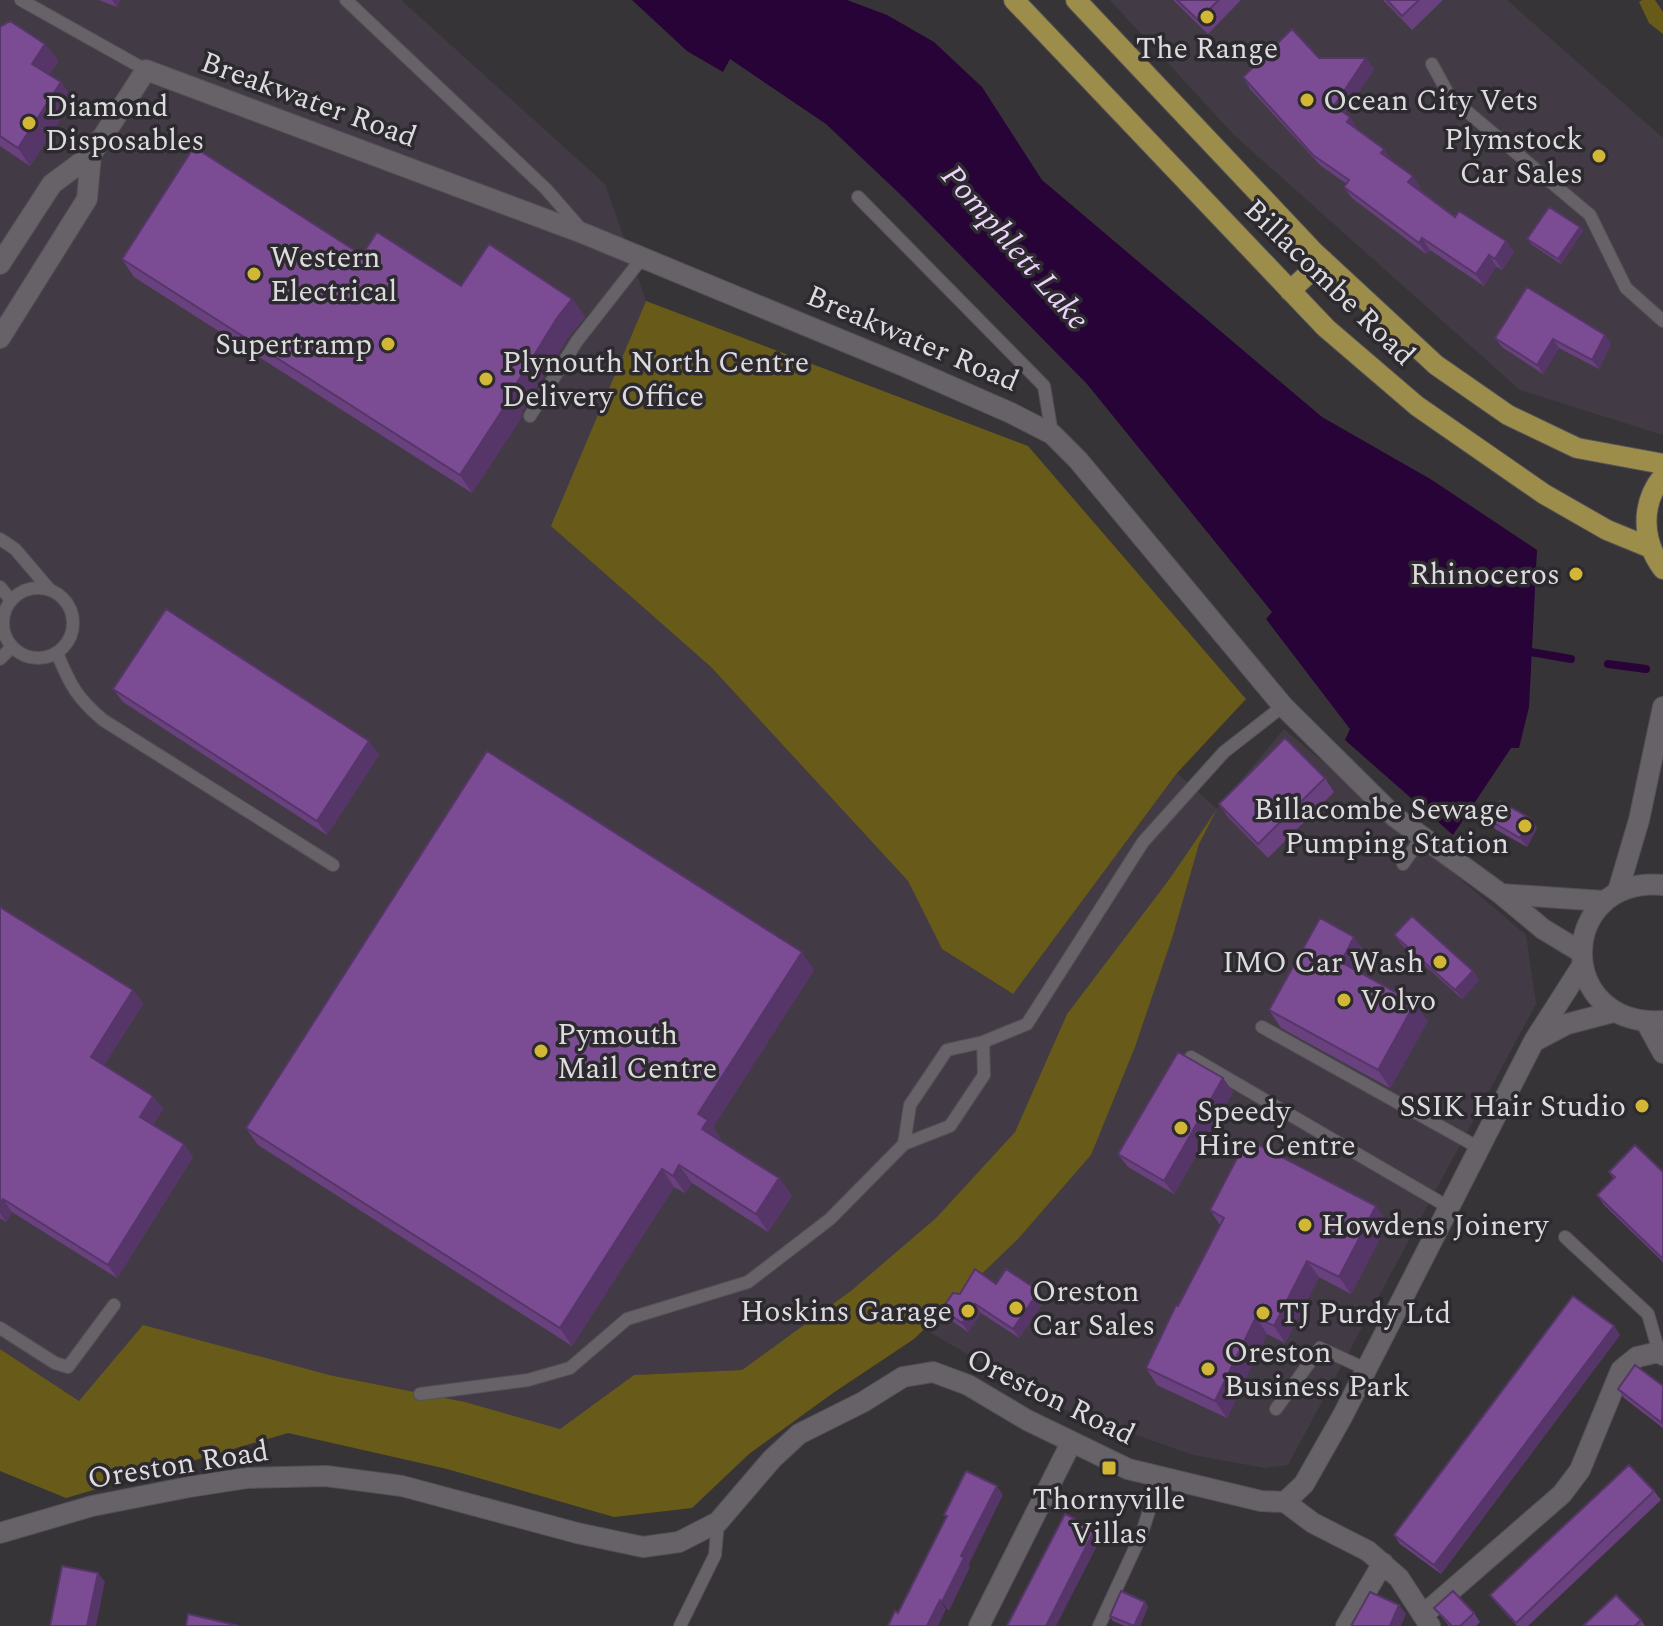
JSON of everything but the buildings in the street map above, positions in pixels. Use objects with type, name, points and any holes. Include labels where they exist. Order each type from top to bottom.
[{"type":"main road","name":"Billacombe Road","points":[[1014,0],[1326,328],[1417,406],[1544,494],[1607,530],[1651,548]]},
{"type":"main road","name":"Billacombe Road","points":[[1076,0],[1323,260],[1436,365],[1508,415],[1577,448],[1663,464]]},
{"type":"main road","points":[[1290,291],[1323,260]]},
{"type":"main road","points":[[1663,476],[1654,487],[1646,512],[1647,538],[1663,569]]},
{"type":"street","points":[[0,264],[52,184],[91,155],[146,70]]},
{"type":"street","name":"Breakwater Road","points":[[146,70],[643,257],[918,371],[1052,434],[1078,460],[1283,706],[1395,817],[1501,894],[1581,959]]},
{"type":"street","points":[[0,338],[87,199],[91,155]]},
{"type":"street","points":[[1613,1012],[1588,984],[1581,959],[1583,933],[1591,916],[1610,896],[1639,820],[1663,707]]},
{"type":"street","points":[[1501,894],[1610,896],[1639,885],[1663,885]]},
{"type":"street","points":[[1581,959],[1534,1041],[1481,1149],[1304,1484],[1285,1502],[1313,1523],[1376,1557],[1399,1578],[1426,1620],[1562,1494],[1580,1470],[1621,1370],[1637,1357],[1661,1353]]},
{"type":"street","points":[[1534,1041],[1567,1024],[1613,1012],[1655,1021],[1663,1053]]},
{"type":"street","name":"Oreston Road","points":[[0,1533],[92,1506],[189,1487],[247,1478],[310,1477],[402,1486],[577,1533],[643,1547],[679,1542],[718,1522],[772,1459],[799,1434],[863,1402],[903,1377],[933,1372],[968,1385],[1027,1420],[1128,1469],[1261,1501],[1285,1502]]},
{"type":"street","points":[[979,1626],[1071,1443]]},
{"type":"street","points":[[1346,1626],[1376,1557]]},
{"type":"lane","points":[[21,0],[146,70]]},
{"type":"lane","points":[[346,0],[546,189],[585,234]]},
{"type":"lane","points":[[1432,64],[1450,97],[1590,215],[1608,245],[1626,288],[1663,321]]},
{"type":"lane","points":[[858,197],[1044,386],[1052,434]]},
{"type":"lane","points":[[1608,245],[1612,227]]},
{"type":"lane","points":[[530,416],[577,341],[643,257]]},
{"type":"lane","points":[[0,539],[15,549],[50,590],[66,603],[73,622],[67,643],[57,653],[31,658],[12,647],[6,639],[3,619],[11,600],[29,589],[50,590]]},
{"type":"lane","points":[[0,587],[11,600]]},
{"type":"lane","points":[[0,659],[12,647]]},
{"type":"lane","points":[[57,653],[68,680],[82,702],[103,720],[333,865]]},
{"type":"lane","points":[[904,1144],[910,1105],[947,1050],[983,1042],[1027,1024],[1143,842],[1224,752],[1283,706]]},
{"type":"lane","points":[[1403,864],[1422,837]]},
{"type":"lane","points":[[1262,1027],[1481,1149]]},
{"type":"lane","points":[[420,1394],[528,1380],[570,1368],[627,1319],[748,1282],[830,1219],[904,1144],[950,1126],[984,1075],[983,1042]]},
{"type":"lane","points":[[1191,1057],[1450,1208]]},
{"type":"lane","points":[[1565,1237],[1648,1314],[1661,1353]]},
{"type":"lane","points":[[0,1328],[55,1363],[68,1367],[114,1305]]},
{"type":"lane","points":[[1276,1409],[1320,1348],[1366,1369]]},
{"type":"lane","points":[[1099,1626],[1142,1533],[1160,1476]]},
{"type":"lane","points":[[680,1626],[715,1555],[718,1522]]},
{"type":"shaded area","points":[[0,0],[401,0],[605,184],[646,301],[552,526],[711,667],[908,881],[942,949],[1013,994],[1177,773],[1217,809],[1284,729],[1526,935],[1536,1004],[1288,1465],[1265,1468],[1193,1455],[1063,1409],[924,1329],[1018,1239],[1091,1155],[1199,844],[1212,816],[1168,881],[1067,1014],[1015,1132],[936,1218],[852,1290],[742,1370],[634,1375],[560,1429],[465,1402],[329,1375],[79,1401],[0,1349]]},
{"type":"shaded area","points":[[1110,0],[1507,0],[1663,138],[1663,435],[1520,390],[1234,135]]},
{"type":"shaded area","points":[[1655,0],[1663,12],[1663,34],[1649,23],[1639,2]]},
{"type":"shaded area","points":[[646,301],[1028,446],[1246,699],[1177,773],[1013,994],[942,949],[908,881],[711,667],[551,526]]},
{"type":"shaded area","points":[[1217,809],[1199,844],[1173,935],[1135,1047],[1091,1155],[1018,1239],[914,1339],[749,1454],[692,1508],[614,1517],[447,1469],[288,1433],[66,1498],[0,1471],[0,1349],[79,1401],[143,1325],[329,1375],[465,1402],[560,1429],[634,1375],[742,1370],[852,1290],[936,1218],[1015,1132],[1067,1014],[1168,881]]},
{"type":"water","name":"Pomphlett Lake","points":[[632,0],[847,0],[887,15],[934,42],[982,87],[1042,180],[1322,417],[1432,480],[1537,550],[1529,707],[1519,748],[1511,748],[1453,835],[1345,740],[1350,729],[1266,619],[1272,612],[1087,384],[904,198],[826,124],[730,59],[723,72],[687,51]]},
{"type":"waterway","points":[[1525,651],[1571,659]]},
{"type":"waterway","points":[[1608,664],[1646,669]]},
{"type":"place","name":"The Range","points":[[1207,17]]},
{"type":"place","name":"Ocean City Vets","points":[[1307,100]]},
{"type":"place","name":"Diamond Disposables","points":[[29,123]]},
{"type":"place","name":"Plymstock Car Sales","points":[[1599,156]]},
{"type":"place","name":"Western Electrical","points":[[254,274]]},
{"type":"place","name":"Supertramp","points":[[388,344]]},
{"type":"place","name":"Plynouth North Centre Delivery Office","points":[[486,379]]},
{"type":"place","name":"Rhinoceros","points":[[1576,574]]},
{"type":"place","name":"Billacombe Sewage Pumping Station","points":[[1525,826]]},
{"type":"place","name":"IMO Car Wash","points":[[1440,962]]},
{"type":"place","name":"Volvo","points":[[1344,1000]]},
{"type":"place","name":"Pymouth Mail Centre","points":[[541,1051]]},
{"type":"place","name":"SSIK Hair Studio","points":[[1642,1106]]},
{"type":"place","name":"Speedy Hire Centre","points":[[1181,1128]]},
{"type":"place","name":"Howdens Joinery","points":[[1305,1225]]},
{"type":"place","name":"Oreston Car Sales","points":[[1016,1308]]},
{"type":"place","name":"Hoskins Garage","points":[[968,1311]]},
{"type":"place","name":"TJ Purdy Ltd","points":[[1263,1313]]},
{"type":"place","name":"Oreston Business Park","points":[[1208,1369]]},
{"type":"place","name":"Thornyville Villas","points":[[1109,1468]]}]
